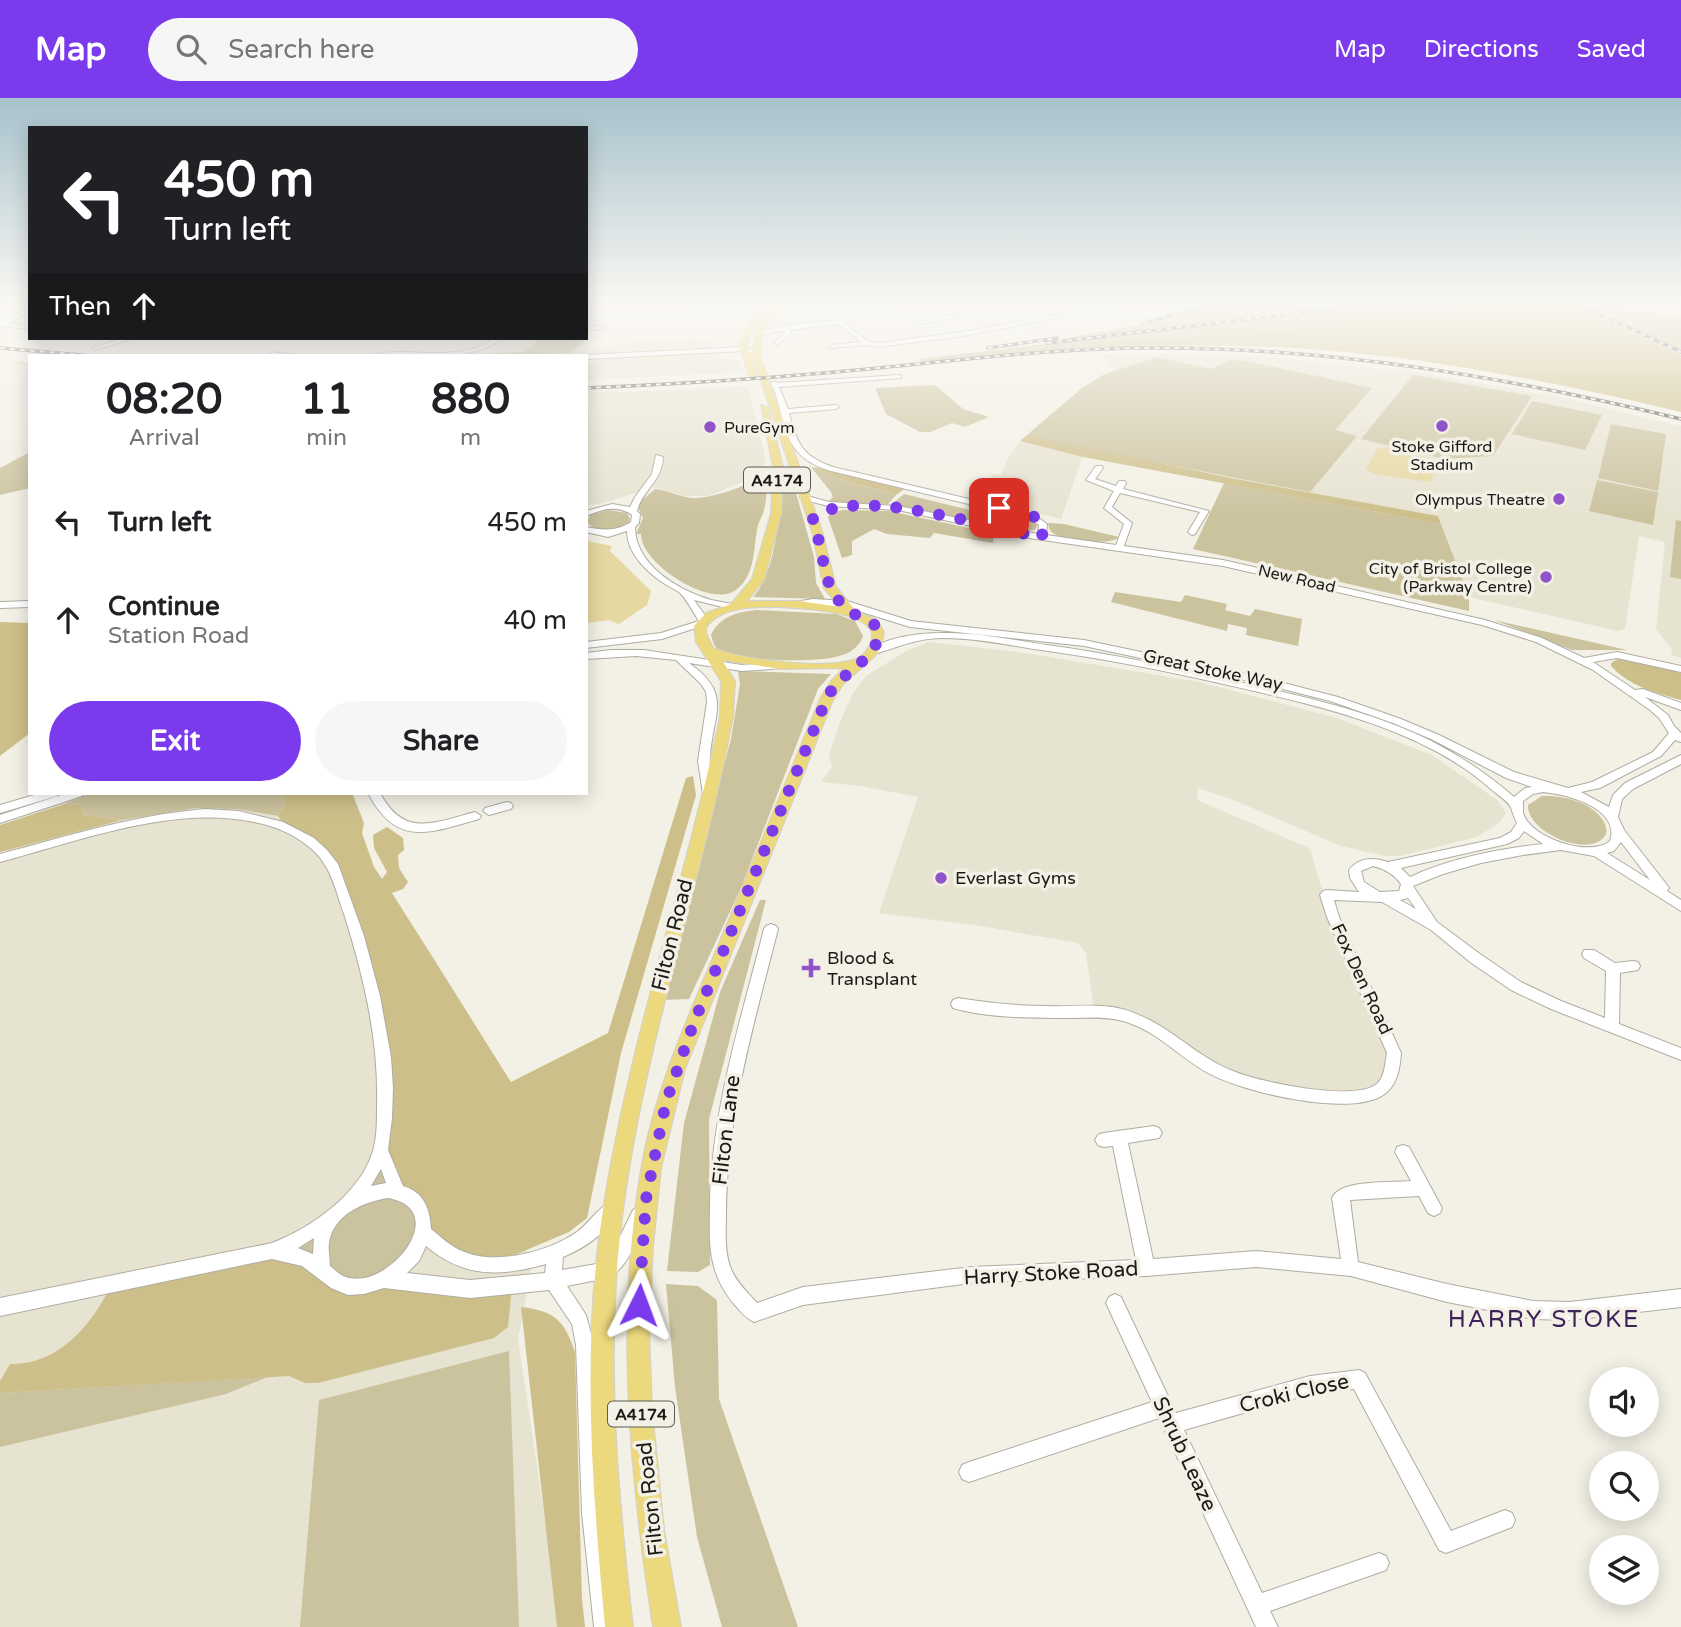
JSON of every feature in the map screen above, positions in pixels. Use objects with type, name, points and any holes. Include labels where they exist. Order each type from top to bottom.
[{"type":"main road","name":"A4174","points":[[736,606],[760,575],[774,521],[778,467],[753,375]]},
{"type":"main road","name":"A4174","points":[[764,375],[813,519],[830,588],[851,608]]},
{"type":"main road","points":[[761,603],[851,608],[877,627],[878,640],[866,657],[833,667],[772,666],[721,657],[708,651],[700,635],[703,622],[736,606],[761,603]]},
{"type":"main road","name":"Filton Road","points":[[619,1627],[604,1467],[603,1370],[607,1269],[615,1201],[640,1065],[709,795],[729,698],[728,681],[708,651]]},
{"type":"main road","name":"Filton Road","points":[[667,1627],[651,1530],[640,1410],[638,1330],[646,1199],[666,1102],[693,1025],[826,700],[838,680],[866,657]]},
{"type":"street","points":[[899,377],[775,384],[800,453],[813,464],[1030,516],[1043,524],[1042,537]]},
{"type":"street","points":[[785,411],[839,406]]},
{"type":"street","points":[[631,544],[631,526],[637,518],[633,511],[635,503],[659,471],[659,457]]},
{"type":"street","points":[[1099,468],[1090,481],[1198,507],[1205,511],[1192,532]]},
{"type":"street","points":[[588,513],[624,503],[651,483]]},
{"type":"street","points":[[1119,487],[1108,509],[1128,523],[1119,547]]},
{"type":"street","name":"New Road","points":[[804,497],[841,505],[898,508],[1042,537],[1258,570],[1464,617],[1532,638],[1585,662],[1622,684],[1664,717]]},
{"type":"street","name":"New Road","points":[[813,519],[823,511],[841,505]]},
{"type":"street","points":[[612,506],[633,511]]},
{"type":"street","points":[[602,533],[631,526]]},
{"type":"street","points":[[588,529],[614,535],[631,544],[645,564],[682,591],[704,601],[736,606]]},
{"type":"street","points":[[588,645],[662,636],[703,622],[682,591]]},
{"type":"street","points":[[0,605],[28,604]]},
{"type":"street","name":"Great Stoke Way","points":[[851,608],[910,624],[1084,643],[1290,687],[1398,721],[1510,775],[1568,792]]},
{"type":"street","name":"Great Stoke Way","points":[[866,657],[916,637],[954,637],[1099,656],[1240,685],[1341,712],[1419,741],[1482,774],[1516,805]]},
{"type":"street","points":[[588,656],[626,652],[719,666],[751,669],[772,666]]},
{"type":"street","points":[[1585,662],[1617,654],[1681,668]]},
{"type":"street","points":[[673,657],[698,674],[712,691],[715,707],[704,755],[709,795]]},
{"type":"street","name":"New Road","points":[[1622,684],[1681,708]]},
{"type":"street","points":[[1568,792],[1596,785],[1657,754],[1677,736],[1664,717],[1681,708]]},
{"type":"street","points":[[1612,817],[1618,798],[1629,786],[1681,759]]},
{"type":"street","points":[[1551,789],[1529,791],[1522,795],[1516,805],[1523,822],[1544,839],[1562,847]]},
{"type":"street","points":[[1568,792],[1593,803],[1612,817],[1620,832],[1659,883],[1681,906]]},
{"type":"street","points":[[0,809],[46,795]]},
{"type":"street","points":[[0,819],[72,795]]},
{"type":"street","points":[[375,795],[378,803],[396,823],[422,830],[475,816]]},
{"type":"street","points":[[489,811],[508,806]]},
{"type":"street","points":[[0,858],[151,820],[206,814],[227,814],[270,822],[312,843],[333,868],[369,971],[382,1051],[384,1095],[381,1151],[397,1190]]},
{"type":"street","points":[[1389,866],[1503,841],[1515,835],[1523,822]]},
{"type":"street","points":[[1339,896],[1399,897],[1407,886],[1428,874],[1518,852],[1562,847],[1596,852],[1608,849],[1617,842],[1620,832]]},
{"type":"street","points":[[1596,852],[1681,906]]},
{"type":"street","points":[[1339,896],[1355,878],[1356,870],[1361,865],[1373,862],[1389,866],[1398,872],[1436,927]]},
{"type":"street","points":[[1355,878],[1363,888],[1436,927],[1516,986],[1556,1005],[1681,1054]]},
{"type":"street","name":"Fox Den Road","points":[[958,1003],[994,1010],[1094,1010],[1120,1014],[1154,1026],[1202,1062],[1228,1076],[1335,1100],[1362,1098],[1387,1083],[1392,1074],[1395,1053],[1333,917],[1326,895],[1339,896]]},
{"type":"street","name":"Filton Lane","points":[[754,1313],[733,1289],[723,1270],[719,1244],[718,1174],[732,1076],[765,937]]},
{"type":"street","points":[[1589,954],[1613,969],[1633,967]]},
{"type":"street","points":[[1612,1026],[1613,969]]},
{"type":"street","points":[[1146,1268],[1111,1139],[1154,1132]]},
{"type":"street","points":[[0,1307],[272,1251],[290,1244],[330,1219],[353,1199],[381,1151]]},
{"type":"street","points":[[1402,1152],[1434,1208]]},
{"type":"street","points":[[1351,1268],[1340,1198],[1347,1193],[1421,1188]]},
{"type":"street","points":[[272,1251],[300,1257],[322,1269],[332,1280],[347,1286],[365,1285],[383,1279],[409,1260],[423,1233],[424,1218],[419,1205],[410,1195],[397,1190],[383,1189],[353,1199]]},
{"type":"street","points":[[383,1279],[470,1289],[552,1281],[607,1269],[617,1261],[646,1199]]},
{"type":"street","points":[[423,1233],[447,1253],[483,1264],[515,1264],[555,1253],[597,1227],[615,1201]]},
{"type":"street","points":[[322,1269],[319,1243],[330,1219]]},
{"type":"street","points":[[555,1253],[552,1281],[580,1321],[585,1345],[592,1513],[596,1566],[606,1627]]},
{"type":"street","name":"Harry Stoke Road","points":[[754,1313],[803,1296],[971,1275],[1146,1268],[1256,1259],[1351,1268],[1447,1293],[1533,1310],[1570,1311],[1681,1298]]},
{"type":"street","name":"Shrub Leaze","points":[[1115,1303],[1267,1627]]},
{"type":"street","name":"Croki Close","points":[[1167,1416],[1310,1385],[1359,1379],[1446,1543],[1505,1520]]},
{"type":"street","points":[[969,1472],[1167,1416]]},
{"type":"street","points":[[1256,1605],[1379,1563]]},
{"type":"shaded area","points":[[588,375],[678,375],[588,380]]},
{"type":"shaded area","points":[[1102,375],[1313,375],[1372,388],[1335,430],[1357,436],[1310,492],[1027,435],[1082,388]]},
{"type":"shaded area","points":[[1103,375],[1436,375],[1555,396],[1681,426],[1681,658],[1671,655],[1672,649],[1656,629],[1665,542],[1639,536],[1625,629],[1618,631],[1469,597],[1438,516],[1231,478],[1027,435],[1082,388]]},
{"type":"shaded area","name":"Stoke Gifford Stadium","points":[[1413,375],[1532,396],[1493,456],[1444,459],[1361,439]]},
{"type":"shaded area","points":[[1505,375],[1681,375],[1681,412],[1585,390]]},
{"type":"shaded area","points":[[935,385],[963,409],[989,417],[965,427],[952,423],[930,432],[920,432],[886,414],[875,388]]},
{"type":"shaded area","points":[[747,386],[764,451],[765,463],[758,476],[708,496],[684,496],[654,487],[600,504],[588,505],[588,391],[628,392]]},
{"type":"shaded area","points":[[1532,401],[1602,415],[1585,450],[1512,434]]},
{"type":"shaded area","points":[[1611,424],[1666,434],[1658,491],[1598,478]]},
{"type":"shaded area","points":[[1027,435],[1231,478],[1438,516],[1441,524],[1083,457],[1020,441]]},
{"type":"shaded area","points":[[1020,441],[1083,456],[1061,519],[975,498],[993,474],[1001,475]]},
{"type":"shaded area","points":[[1387,447],[1440,463],[1430,482],[1374,474],[1366,469],[1377,449]]},
{"type":"shaded area","points":[[28,453],[28,488],[0,495],[0,468]]},
{"type":"shaded area","points":[[810,466],[836,478],[896,495],[888,504],[828,502],[833,497],[831,492]]},
{"type":"shaded area","points":[[764,467],[767,467],[764,512],[758,525],[751,568],[736,590],[724,594],[710,593],[678,580],[652,558],[644,546],[641,534],[636,534],[643,518],[637,505],[655,489],[692,498],[710,496],[733,490],[754,480]]},
{"type":"shaded area","points":[[789,468],[814,557],[816,583],[825,599],[753,597],[768,571],[773,554],[779,518],[782,469]]},
{"type":"shaded area","points":[[814,468],[906,488],[896,495],[836,478]]},
{"type":"shaded area","points":[[1597,480],[1658,492],[1653,525],[1589,511]]},
{"type":"shaded area","points":[[1224,483],[1441,524],[1469,597],[1469,611],[1193,549]]},
{"type":"shaded area","points":[[904,494],[978,512],[984,507],[1024,516],[1038,524],[1035,530],[1019,531],[892,504]]},
{"type":"shaded area","points":[[609,510],[627,513],[630,519],[619,527],[602,530],[588,523],[590,515]]},
{"type":"shaded area","points":[[843,510],[889,511],[983,531],[994,537],[993,543],[934,533],[930,538],[887,534],[874,529],[852,541],[852,555],[842,558],[828,517],[831,513]]},
{"type":"shaded area","points":[[1676,520],[1681,521],[1681,579],[1670,577]]},
{"type":"shaded area","points":[[1048,523],[1064,524],[1119,537],[1097,542],[1066,538],[1052,532]]},
{"type":"shaded area","points":[[588,541],[612,546],[610,551],[651,591],[647,605],[619,624],[609,620],[588,623]]},
{"type":"shaded area","points":[[1115,592],[1181,602],[1185,595],[1227,604],[1225,610],[1250,616],[1255,609],[1302,619],[1298,646],[1246,635],[1247,628],[1228,624],[1227,631],[1111,602]]},
{"type":"shaded area","points":[[756,610],[836,614],[855,621],[863,636],[857,646],[847,653],[813,660],[760,659],[719,650],[711,635],[714,629],[736,614]]},
{"type":"shaded area","points":[[1494,620],[1627,650],[1572,650]]},
{"type":"shaded area","points":[[0,622],[28,623],[28,735],[0,756]]},
{"type":"shaded area","points":[[929,642],[1019,652],[1199,682],[1337,718],[1432,755],[1497,800],[1506,813],[1499,823],[1477,837],[1400,856],[1385,856],[1341,846],[1231,799],[1198,788],[1197,800],[1311,851],[1320,884],[1389,1036],[1392,1074],[1362,1098],[1240,1080],[1169,1035],[1094,1010],[1086,953],[1078,943],[975,925],[879,913],[918,797],[861,786],[821,782],[832,767],[829,755],[840,722],[853,693],[866,676],[908,650]]},
{"type":"shaded area","points":[[1618,659],[1681,672],[1681,700],[1643,688],[1626,679],[1611,666],[1611,663]]},
{"type":"shaded area","points":[[738,671],[831,674],[818,689],[741,888],[689,999],[662,1000],[731,739],[740,684]]},
{"type":"shaded area","points":[[693,776],[696,795],[621,1053],[587,1218],[569,1232],[517,1254],[515,1264],[447,1253],[424,1218],[397,1190],[381,1151],[377,1010],[331,864],[286,828],[278,816],[285,804],[282,795],[353,795],[364,823],[362,833],[374,867],[382,879],[387,872],[374,848],[373,835],[387,827],[403,838],[404,850],[398,855],[399,868],[408,882],[403,889],[392,893],[511,1082],[608,1033],[686,778]]},
{"type":"shaded area","points":[[85,795],[353,795],[364,823],[362,833],[374,868],[429,950],[522,1101],[522,1231],[531,1272],[518,1339],[561,1627],[0,1627],[0,825]]},
{"type":"shaded area","points":[[86,795],[282,795],[285,804],[278,816],[238,809],[195,808],[122,820],[83,815],[82,805],[65,804]]},
{"type":"shaded area","points":[[1542,796],[1577,801],[1593,809],[1604,822],[1605,835],[1596,843],[1585,845],[1559,839],[1547,833],[1530,815],[1528,805]]},
{"type":"shaded area","points":[[65,804],[82,805],[83,815],[122,820],[0,852],[0,825]]},
{"type":"shaded area","points":[[760,900],[766,900],[709,1119],[710,1265],[698,1272],[667,1271],[684,1123],[720,992]]},
{"type":"shaded area","points":[[381,1151],[424,1218],[397,1271],[347,1286],[290,1244],[330,1219]]},
{"type":"shaded area","points":[[272,1251],[332,1280],[512,1286],[508,1327],[494,1338],[318,1383],[305,1383],[289,1376],[0,1393],[0,1381],[10,1364],[44,1358],[59,1350],[95,1314],[112,1284]]},
{"type":"shaded area","points":[[666,1284],[698,1286],[717,1300],[719,1399],[798,1627],[722,1627],[697,1537],[675,1387]]},
{"type":"shaded area","points":[[521,1307],[542,1311],[557,1319],[567,1332],[575,1352],[585,1627],[557,1627]]},
{"type":"shaded area","points":[[509,1351],[519,1627],[300,1627],[319,1400]]},
{"type":"shaded area","points":[[268,1377],[226,1394],[0,1447],[0,1393]]},
{"type":"railway","points":[[588,388],[793,375]]},
{"type":"railway","points":[[1468,375],[1550,390],[1681,419]]},
{"type":"place","name":"Stoke Gifford Stadium","points":[[1442,426]]},
{"type":"place","name":"PureGym","points":[[710,427]]},
{"type":"place","name":"Olympus Theatre","points":[[1559,499]]},
{"type":"place","name":"City of Bristol College (Parkway Centre)","points":[[1546,577]]},
{"type":"place","name":"Everlast Gyms","points":[[941,878]]},
{"type":"place","name":"Blood & Transplant","points":[[811,968]]},
{"type":"district","name":"HARRY STOKE","points":[[1544,1319]]},
{"type":"route","points":[[639,1305],[646,1199],[656,1139],[676,1069],[826,700],[838,680],[866,657],[878,640],[878,630],[874,623],[851,612],[832,592],[813,519],[823,511],[841,505],[883,506],[1042,537],[1043,526],[1038,519],[999,508]]}]
